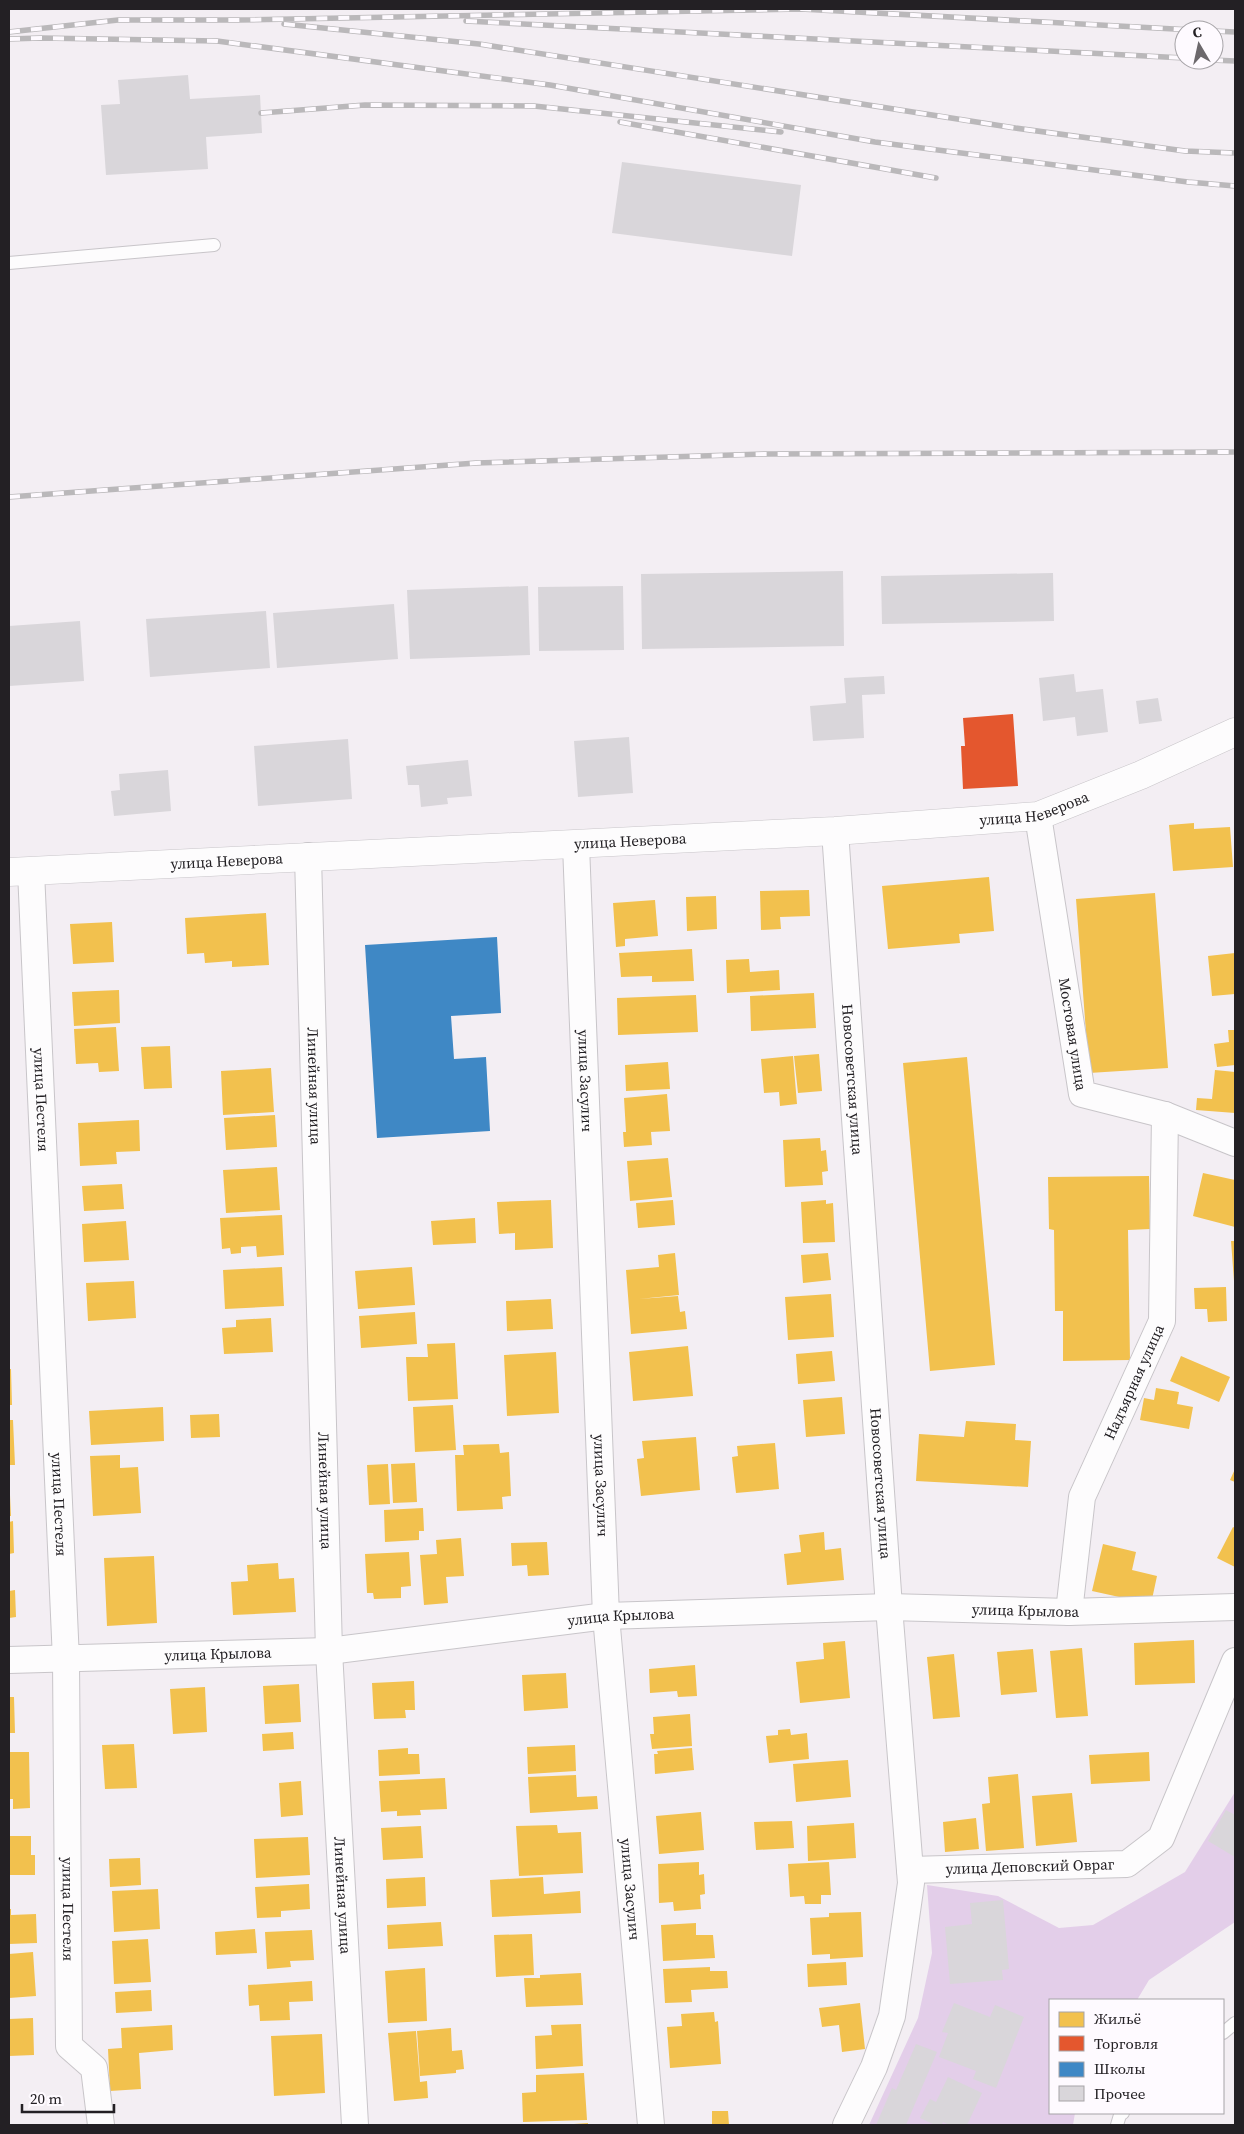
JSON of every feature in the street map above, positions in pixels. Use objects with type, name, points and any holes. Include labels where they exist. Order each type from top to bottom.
[{"type":"street","name":"улица Неверова","points":[[20,872],[834,831],[1038,816],[1141,775],[1235,732]]},
{"type":"street","name":"Мостовая улица","points":[[1038,816],[1082,1094],[1165,1115],[1235,1142]]},
{"type":"street","name":"Новосоветская улица","points":[[834,831],[889,1607],[911,1883],[892,2016],[874,2067],[846,2125]]},
{"type":"street","name":"улица Засулич","points":[[576,845],[606,1616],[651,2125]]},
{"type":"street","name":"Линейная улица","points":[[308,856],[329,1651],[354,2125]]},
{"type":"street","name":"улица Пестеля","points":[[20,872],[66,1660],[69,2046],[94,2068],[101,2125]]},
{"type":"street","name":"Надъярная улица","points":[[1069,1612],[1082,1497],[1162,1321],[1165,1115]]},
{"type":"street","name":"улица Крылова","points":[[9,1660],[66,1660],[329,1651],[606,1616],[889,1607],[1069,1612],[1235,1607]]},
{"type":"street","name":"улица Деповский Овраг","points":[[910,1870],[1127,1864],[1161,1838],[1235,1661]]},
{"type":"lane","points":[[9,263],[214,244]]},
{"type":"lane","points":[[1224,2032],[1235,2023]]},
{"type":"shaded area","points":[[1235,1792],[1235,1922],[1149,1980],[1138,1999],[1049,1999],[1049,2114],[1075,2114],[1073,2125],[869,2125],[918,2018],[932,1953],[927,1885],[998,1896],[1059,1928],[1093,1925],[1185,1872]]},
{"type":"building: Жильё","points":[[1194,823],[1194,829],[1230,827],[1233,867],[1173,871],[1169,825]]},
{"type":"building: Жильё","points":[[989,877],[994,931],[959,934],[960,943],[888,949],[882,886]]},
{"type":"building: Жильё","points":[[809,890],[810,916],[780,917],[781,929],[761,930],[760,891]]},
{"type":"building: Жильё","points":[[1155,893],[1168,1068],[1089,1073],[1076,899]]},
{"type":"building: Жильё","points":[[716,896],[717,929],[687,931],[686,897]]},
{"type":"building: Жильё","points":[[655,900],[658,936],[625,939],[625,946],[616,947],[613,903]]},
{"type":"building: Жильё","points":[[266,913],[269,965],[232,967],[232,961],[205,963],[204,953],[187,954],[185,918]]},
{"type":"building: Жильё","points":[[112,922],[114,962],[73,964],[70,924]]},
{"type":"building: Жильё","points":[[692,949],[694,981],[652,982],[652,976],[621,977],[619,953]]},
{"type":"building: Жильё","points":[[1235,953],[1235,994],[1212,996],[1208,956]]},
{"type":"building: Жильё","points":[[749,959],[750,972],[779,970],[780,990],[727,993],[726,960]]},
{"type":"building: Жильё","points":[[119,990],[120,1023],[74,1026],[72,992]]},
{"type":"building: Жильё","points":[[814,993],[816,1028],[751,1031],[750,996]]},
{"type":"building: Жильё","points":[[696,995],[698,1032],[618,1035],[617,998]]},
{"type":"building: Жильё","points":[[116,1027],[119,1071],[99,1072],[98,1063],[76,1064],[74,1029]]},
{"type":"building: Жильё","points":[[1228,1030],[1235,1030],[1235,1065],[1217,1067],[1214,1044],[1229,1042]]},
{"type":"building: Жильё","points":[[170,1046],[172,1088],[144,1089],[141,1047]]},
{"type":"building: Жильё","points":[[819,1054],[822,1091],[798,1093],[794,1056]]},
{"type":"building: Жильё","points":[[793,1056],[797,1104],[780,1106],[779,1092],[764,1093],[761,1059]]},
{"type":"building: Жильё","points":[[967,1057],[995,1365],[930,1371],[903,1063]]},
{"type":"building: Жильё","points":[[668,1062],[670,1089],[626,1091],[625,1065]]},
{"type":"building: Жильё","points":[[271,1068],[274,1112],[223,1115],[221,1071]]},
{"type":"building: Жильё","points":[[1215,1070],[1235,1072],[1235,1113],[1196,1110],[1197,1098],[1212,1099]]},
{"type":"building: Жильё","points":[[667,1094],[670,1131],[651,1132],[652,1145],[624,1147],[623,1132],[626,1132],[624,1098]]},
{"type":"building: Жильё","points":[[275,1115],[277,1147],[226,1150],[224,1118]]},
{"type":"building: Жильё","points":[[139,1120],[140,1151],[116,1152],[117,1164],[80,1166],[78,1123]]},
{"type":"building: Жильё","points":[[820,1138],[821,1151],[826,1150],[828,1171],[822,1172],[823,1185],[785,1187],[783,1140]]},
{"type":"building: Жильё","points":[[668,1158],[672,1197],[630,1201],[627,1161]]},
{"type":"building: Жильё","points":[[277,1167],[280,1210],[226,1213],[223,1170]]},
{"type":"building: Жильё","points":[[1203,1173],[1235,1180],[1235,1227],[1193,1216]]},
{"type":"building: Жильё","points":[[1149,1176],[1150,1229],[1128,1230],[1130,1360],[1063,1361],[1063,1311],[1055,1311],[1054,1230],[1049,1229],[1048,1177]]},
{"type":"building: Жильё","points":[[122,1184],[124,1209],[84,1211],[82,1186]]},
{"type":"building: Жильё","points":[[551,1200],[553,1248],[515,1250],[515,1233],[499,1234],[497,1202]]},
{"type":"building: Жильё","points":[[673,1200],[675,1225],[638,1228],[636,1203]]},
{"type":"building: Жильё","points":[[826,1200],[826,1204],[833,1203],[835,1242],[803,1243],[801,1202]]},
{"type":"building: Жильё","points":[[282,1215],[284,1255],[257,1257],[256,1246],[241,1247],[241,1253],[231,1254],[230,1248],[222,1249],[220,1218]]},
{"type":"building: Жильё","points":[[475,1218],[476,1243],[433,1245],[431,1221]]},
{"type":"building: Жильё","points":[[126,1221],[129,1260],[84,1262],[82,1224]]},
{"type":"building: Жильё","points":[[1231,1241],[1235,1241],[1234,1281]]},
{"type":"building: Жильё","points":[[675,1253],[679,1295],[639,1299],[678,1296],[680,1312],[685,1311],[687,1329],[631,1334],[626,1270],[659,1267],[658,1255]]},
{"type":"building: Жильё","points":[[828,1253],[831,1280],[803,1283],[801,1255]]},
{"type":"building: Жильё","points":[[282,1267],[284,1306],[225,1309],[223,1270]]},
{"type":"building: Жильё","points":[[412,1267],[415,1305],[358,1309],[355,1271]]},
{"type":"building: Жильё","points":[[134,1281],[136,1318],[88,1321],[86,1283]]},
{"type":"building: Жильё","points":[[1226,1287],[1227,1321],[1208,1322],[1207,1309],[1195,1309],[1194,1288]]},
{"type":"building: Жильё","points":[[831,1294],[834,1337],[788,1340],[785,1297]]},
{"type":"building: Жильё","points":[[551,1299],[553,1329],[507,1331],[506,1301]]},
{"type":"building: Жильё","points":[[415,1312],[417,1344],[361,1348],[359,1316]]},
{"type":"building: Жильё","points":[[271,1318],[273,1352],[224,1354],[222,1328],[236,1327],[236,1320]]},
{"type":"building: Жильё","points":[[455,1343],[458,1399],[408,1401],[406,1357],[428,1357],[427,1344]]},
{"type":"building: Жильё","points":[[688,1346],[693,1396],[633,1401],[629,1352]]},
{"type":"building: Жильё","points":[[832,1351],[835,1381],[798,1384],[796,1354]]},
{"type":"building: Жильё","points":[[556,1352],[559,1413],[507,1416],[504,1355]]},
{"type":"building: Жильё","points":[[1181,1356],[1230,1377],[1219,1402],[1170,1381]]},
{"type":"building: Жильё","points":[[9,1369],[11,1369],[12,1405],[9,1405]]},
{"type":"building: Жильё","points":[[1156,1388],[1179,1392],[1177,1404],[1193,1407],[1189,1429],[1140,1420],[1144,1398],[1154,1400]]},
{"type":"building: Жильё","points":[[842,1397],[845,1434],[806,1437],[803,1400]]},
{"type":"building: Жильё","points":[[453,1405],[456,1450],[415,1452],[413,1407]]},
{"type":"building: Жильё","points":[[163,1407],[164,1441],[91,1445],[89,1411]]},
{"type":"building: Жильё","points":[[219,1414],[220,1437],[191,1438],[190,1415]]},
{"type":"building: Жильё","points":[[9,1420],[13,1420],[15,1465],[9,1465]]},
{"type":"building: Жильё","points":[[966,1421],[1016,1424],[1015,1440],[1031,1441],[1028,1487],[916,1481],[919,1434],[964,1437]]},
{"type":"building: Жильё","points":[[696,1437],[700,1490],[641,1496],[637,1459],[644,1458],[642,1441]]},
{"type":"building: Жильё","points":[[775,1443],[779,1489],[736,1493],[732,1457],[738,1456],[737,1446]]},
{"type":"building: Жильё","points":[[499,1444],[500,1453],[509,1452],[511,1496],[502,1497],[503,1509],[457,1511],[455,1455],[464,1455],[463,1445]]},
{"type":"building: Жильё","points":[[120,1455],[120,1468],[138,1467],[141,1513],[93,1516],[90,1456]]},
{"type":"building: Жильё","points":[[415,1463],[417,1502],[393,1503],[391,1464]]},
{"type":"building: Жильё","points":[[388,1464],[390,1504],[369,1505],[367,1465]]},
{"type":"building: Жильё","points":[[1235,1469],[1235,1482],[1230,1480]]},
{"type":"building: Жильё","points":[[10,1495],[11,1516],[9,1516]]},
{"type":"building: Жильё","points":[[423,1508],[424,1531],[419,1531],[419,1540],[385,1542],[384,1510]]},
{"type":"building: Жильё","points":[[13,1521],[14,1553],[9,1554],[9,1522]]},
{"type":"building: Жильё","points":[[1233,1527],[1235,1528],[1235,1567],[1217,1558]]},
{"type":"building: Жильё","points":[[824,1532],[825,1550],[841,1548],[844,1580],[787,1585],[784,1554],[801,1552],[799,1535]]},
{"type":"building: Жильё","points":[[461,1538],[464,1576],[446,1577],[448,1603],[424,1605],[420,1555],[437,1554],[436,1540]]},
{"type":"building: Жильё","points":[[547,1542],[549,1575],[528,1576],[527,1565],[512,1566],[511,1543]]},
{"type":"building: Жильё","points":[[1103,1544],[1136,1552],[1132,1570],[1157,1576],[1151,1604],[1092,1591]]},
{"type":"building: Жильё","points":[[409,1552],[411,1586],[401,1587],[401,1598],[374,1599],[373,1593],[367,1593],[365,1554]]},
{"type":"building: Жильё","points":[[154,1556],[157,1623],[107,1626],[104,1558]]},
{"type":"building: Жильё","points":[[278,1563],[279,1579],[294,1578],[296,1612],[233,1615],[231,1582],[248,1581],[247,1565]]},
{"type":"building: Жильё","points":[[15,1590],[16,1617],[9,1618],[9,1591]]},
{"type":"building: Жильё","points":[[1194,1640],[1195,1683],[1135,1685],[1134,1643]]},
{"type":"building: Жильё","points":[[845,1641],[850,1698],[800,1703],[796,1662],[824,1659],[823,1643]]},
{"type":"building: Жильё","points":[[1082,1648],[1088,1716],[1056,1718],[1050,1651]]},
{"type":"building: Жильё","points":[[1033,1649],[1037,1692],[1001,1695],[997,1652]]},
{"type":"building: Жильё","points":[[954,1654],[960,1717],[933,1719],[927,1657]]},
{"type":"building: Жильё","points":[[695,1665],[697,1696],[678,1697],[677,1691],[650,1693],[649,1669]]},
{"type":"building: Жильё","points":[[566,1673],[568,1708],[524,1711],[522,1675]]},
{"type":"building: Жильё","points":[[414,1681],[415,1710],[405,1710],[406,1718],[374,1719],[372,1683]]},
{"type":"building: Жильё","points":[[299,1684],[301,1722],[265,1724],[263,1686]]},
{"type":"building: Жильё","points":[[205,1687],[207,1732],[173,1734],[170,1689]]},
{"type":"building: Жильё","points":[[9,1697],[14,1697],[15,1733],[9,1733]]},
{"type":"building: Жильё","points":[[690,1714],[692,1746],[652,1749],[650,1734],[654,1734],[653,1717]]},
{"type":"building: Жильё","points":[[790,1729],[791,1735],[807,1733],[809,1759],[769,1763],[766,1736],[778,1735],[778,1730]]},
{"type":"building: Жильё","points":[[293,1732],[294,1749],[263,1751],[262,1734]]},
{"type":"building: Жильё","points":[[134,1744],[137,1788],[105,1789],[102,1745]]},
{"type":"building: Жильё","points":[[575,1745],[576,1771],[528,1774],[527,1747]]},
{"type":"building: Жильё","points":[[408,1748],[408,1754],[419,1754],[420,1774],[379,1776],[378,1750]]},
{"type":"building: Жильё","points":[[692,1748],[694,1770],[655,1774],[654,1754],[658,1754],[657,1751]]},
{"type":"building: Жильё","points":[[9,1752],[29,1752],[30,1808],[13,1809],[13,1799],[9,1799]]},
{"type":"building: Жильё","points":[[1149,1752],[1150,1781],[1091,1784],[1089,1755]]},
{"type":"building: Жильё","points":[[848,1760],[851,1797],[796,1802],[793,1764]]},
{"type":"building: Жильё","points":[[1018,1774],[1024,1848],[986,1851],[982,1804],[990,1803],[988,1777]]},
{"type":"building: Жильё","points":[[576,1775],[577,1797],[597,1796],[598,1809],[530,1813],[528,1777]]},
{"type":"building: Жильё","points":[[445,1778],[447,1809],[420,1810],[421,1815],[397,1816],[397,1811],[381,1812],[379,1781]]},
{"type":"building: Жильё","points":[[301,1781],[303,1815],[281,1817],[279,1783]]},
{"type":"building: Жильё","points":[[1072,1793],[1077,1842],[1036,1846],[1032,1796]]},
{"type":"building: Жильё","points":[[701,1812],[704,1850],[659,1854],[656,1816]]},
{"type":"building: Жильё","points":[[976,1818],[979,1849],[945,1852],[943,1822]]},
{"type":"building: Жильё","points":[[792,1821],[794,1848],[756,1850],[754,1822]]},
{"type":"building: Жильё","points":[[854,1823],[856,1858],[808,1861],[807,1826]]},
{"type":"building: Жильё","points":[[557,1825],[558,1833],[581,1832],[583,1873],[519,1876],[516,1826]]},
{"type":"building: Жильё","points":[[421,1826],[423,1858],[383,1860],[381,1828]]},
{"type":"building: Жильё","points":[[9,1836],[31,1836],[31,1855],[35,1855],[35,1875],[9,1875]]},
{"type":"building: Жильё","points":[[308,1837],[310,1875],[256,1878],[254,1839]]},
{"type":"building: Жильё","points":[[140,1858],[141,1885],[110,1887],[109,1859]]},
{"type":"building: Жильё","points":[[699,1862],[699,1875],[704,1874],[705,1894],[700,1895],[701,1909],[674,1911],[673,1902],[659,1903],[658,1864]]},
{"type":"building: Жильё","points":[[829,1862],[831,1895],[821,1895],[821,1904],[805,1904],[804,1896],[790,1897],[788,1864]]},
{"type":"building: Жильё","points":[[425,1877],[426,1906],[387,1908],[386,1879]]},
{"type":"building: Жильё","points":[[543,1877],[544,1894],[580,1891],[581,1913],[492,1917],[490,1880]]},
{"type":"building: Жильё","points":[[309,1884],[310,1909],[281,1911],[281,1917],[257,1918],[255,1887]]},
{"type":"building: Жильё","points":[[158,1889],[160,1929],[114,1932],[112,1891]]},
{"type":"building: Жильё","points":[[9,1909],[11,1909],[11,1915],[36,1914],[37,1943],[9,1944]]},
{"type":"building: Жильё","points":[[861,1912],[863,1957],[830,1959],[830,1954],[812,1955],[810,1918],[829,1917],[829,1913]]},
{"type":"building: Жильё","points":[[441,1922],[443,1946],[388,1949],[387,1925]]},
{"type":"building: Жильё","points":[[696,1923],[696,1935],[713,1935],[715,1958],[663,1961],[661,1925]]},
{"type":"building: Жильё","points":[[255,1929],[257,1953],[216,1955],[215,1932]]},
{"type":"building: Жильё","points":[[312,1930],[314,1960],[290,1961],[291,1967],[267,1969],[265,1932]]},
{"type":"building: Жильё","points":[[532,1934],[534,1975],[496,1977],[494,1935]]},
{"type":"building: Жильё","points":[[148,1939],[151,1982],[114,1984],[112,1941]]},
{"type":"building: Жильё","points":[[33,1952],[36,1996],[9,1998],[9,1954]]},
{"type":"building: Жильё","points":[[846,1962],[847,1985],[808,1987],[807,1964]]},
{"type":"building: Жильё","points":[[710,1967],[710,1971],[727,1971],[728,1988],[691,1990],[692,2002],[665,2003],[663,1969]]},
{"type":"building: Жильё","points":[[425,1968],[427,2021],[388,2023],[385,1971]]},
{"type":"building: Жильё","points":[[581,1973],[583,2005],[526,2007],[524,1978],[540,1978],[540,1975]]},
{"type":"building: Жильё","points":[[312,1981],[313,2001],[289,2002],[290,2020],[260,2021],[259,2005],[249,2006],[248,1985]]},
{"type":"building: Жильё","points":[[151,1990],[152,2011],[116,2013],[115,1992]]},
{"type":"building: Жильё","points":[[860,2003],[865,2049],[842,2052],[839,2025],[822,2027],[819,2008]]},
{"type":"building: Жильё","points":[[714,2012],[715,2022],[718,2021],[721,2064],[670,2068],[667,2027],[682,2026],[681,2014]]},
{"type":"building: Жильё","points":[[33,2018],[34,2055],[9,2056],[9,2019]]},
{"type":"building: Жильё","points":[[581,2024],[583,2066],[536,2069],[535,2036],[552,2035],[551,2025]]},
{"type":"building: Жильё","points":[[172,2025],[173,2050],[139,2053],[141,2089],[110,2091],[108,2049],[122,2048],[121,2028]]},
{"type":"building: Жильё","points":[[451,2028],[452,2051],[462,2050],[464,2069],[456,2070],[456,2073],[420,2076],[417,2031]]},
{"type":"building: Жильё","points":[[416,2031],[420,2082],[427,2081],[428,2098],[394,2101],[388,2033]]},
{"type":"building: Жильё","points":[[322,2034],[325,2093],[274,2096],[271,2036]]},
{"type":"building: Жильё","points":[[584,2073],[587,2120],[523,2122],[522,2093],[536,2092],[536,2075]]},
{"type":"building: Жильё","points":[[712,2111],[728,2111],[729,2125],[712,2125]]},
{"type":"building: Жильё","points":[[588,2123],[588,2125],[574,2125],[574,2124]]},
{"type":"building: Торговля","points":[[1013,714],[1018,786],[963,789],[961,746],[965,746],[963,718]]},
{"type":"building: Школы","points":[[497,937],[501,1013],[451,1016],[454,1059],[486,1057],[490,1131],[377,1138],[365,945]]},
{"type":"building: Прочее","points":[[188,75],[190,99],[260,95],[262,133],[206,137],[208,169],[106,175],[101,105],[120,104],[118,80]]},
{"type":"building: Прочее","points":[[622,162],[801,185],[792,256],[612,233]]},
{"type":"building: Прочее","points":[[843,571],[844,646],[642,649],[641,574]]},
{"type":"building: Прочее","points":[[1053,573],[1054,621],[882,624],[881,576]]},
{"type":"building: Прочее","points":[[528,586],[530,655],[410,659],[407,590]]},
{"type":"building: Прочее","points":[[623,586],[624,650],[539,651],[538,587]]},
{"type":"building: Прочее","points":[[394,604],[398,659],[277,668],[273,613]]},
{"type":"building: Прочее","points":[[266,611],[270,668],[150,677],[146,619]]},
{"type":"building: Прочее","points":[[80,621],[84,681],[9,686],[9,626]]},
{"type":"building: Прочее","points":[[1074,674],[1076,692],[1103,689],[1108,732],[1077,736],[1075,717],[1043,721],[1039,678]]},
{"type":"building: Прочее","points":[[884,676],[885,694],[862,695],[864,738],[813,741],[810,706],[846,703],[844,678]]},
{"type":"building: Прочее","points":[[1158,698],[1162,721],[1139,724],[1136,701]]},
{"type":"building: Прочее","points":[[629,737],[633,793],[578,797],[574,741]]},
{"type":"building: Прочее","points":[[348,739],[352,799],[258,806],[254,746]]},
{"type":"building: Прочее","points":[[468,760],[472,796],[447,798],[448,804],[421,807],[419,785],[408,785],[406,766]]},
{"type":"building: Прочее","points":[[168,770],[171,811],[114,816],[111,791],[120,790],[119,774]]},
{"type":"building: Прочее","points":[[1226,1810],[1235,1815],[1235,1857],[1208,1841]]},
{"type":"building: Прочее","points":[[1003,1900],[1009,1969],[1002,1970],[1003,1980],[950,1984],[945,1927],[972,1924],[970,1903]]},
{"type":"building: Прочее","points":[[954,2003],[990,2017],[995,2005],[1024,2017],[996,2088],[973,2079],[976,2071],[939,2057],[948,2033],[942,2032]]},
{"type":"building: Прочее","points":[[916,2044],[937,2052],[906,2125],[876,2125],[892,2088],[896,2090]]},
{"type":"building: Прочее","points":[[948,2077],[982,2093],[967,2125],[949,2125],[943,2122],[942,2125],[935,2125],[920,2118],[930,2099],[936,2102]]},
{"type":"railway","points":[[9,32],[118,20],[239,20],[801,9],[1174,29]]},
{"type":"railway","points":[[466,21],[1174,57]]},
{"type":"railway","points":[[284,24],[479,44],[1015,128],[1185,151],[1235,153]]},
{"type":"railway","points":[[1224,31],[1235,32]]},
{"type":"railway","points":[[9,39],[217,41],[550,85],[875,142],[1188,182],[1235,186]]},
{"type":"railway","points":[[1224,61],[1235,61]]},
{"type":"railway","points":[[261,113],[365,105],[534,106],[781,132]]},
{"type":"railway","points":[[620,122],[936,178]]},
{"type":"railway","points":[[9,497],[476,463],[766,454],[1235,452]]}]
